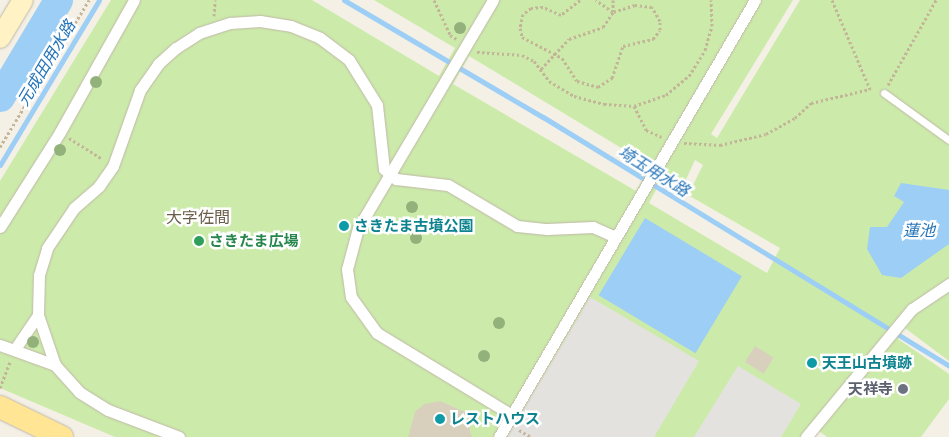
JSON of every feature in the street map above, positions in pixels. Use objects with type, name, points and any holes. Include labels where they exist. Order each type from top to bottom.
[{"type":"main road","points":[[0,38],[23,0]]},
{"type":"main road","points":[[0,407],[62,437]]},
{"type":"street","points":[[0,227],[60,132],[134,0]]},
{"type":"street","points":[[493,0],[353,240],[346,269],[354,303],[366,322],[393,346],[512,415]]},
{"type":"street","points":[[499,437],[755,0]]},
{"type":"street","points":[[179,437],[108,410],[79,392],[55,365],[38,315],[39,275],[47,248],[74,208],[99,186],[114,166],[134,103],[158,64],[176,48],[214,27],[260,21],[306,31],[349,60],[377,104],[384,169],[390,176],[402,181],[426,180],[448,185],[517,226],[547,230],[593,227],[615,237]]},
{"type":"street","points":[[806,437],[912,309],[949,284]]},
{"type":"street","points":[[15,349],[38,315]]},
{"type":"street","points":[[0,345],[55,365]]},
{"type":"lane","points":[[884,93],[949,140]]},
{"type":"path","points":[[0,148],[89,0]]},
{"type":"path","points":[[434,0],[450,35],[480,53],[522,54],[540,69],[549,81],[574,96],[604,104],[634,106],[666,95],[689,76],[705,50],[712,26],[711,0]]},
{"type":"path","points":[[580,0],[560,15],[543,7],[531,8],[520,21],[522,37],[557,54],[577,81],[586,86],[604,85],[612,78],[622,46],[645,42],[660,30],[658,13],[652,7],[635,5],[613,12]]},
{"type":"path","points":[[596,0],[613,12]]},
{"type":"path","points":[[540,69],[557,54],[569,39],[603,27],[613,12],[613,0]]},
{"type":"path","points":[[832,0],[870,89]]},
{"type":"path","points":[[634,106],[646,130],[672,142],[720,145],[766,134],[794,118],[810,103],[870,89],[884,93],[936,0]]},
{"type":"path","points":[[60,132],[114,166]]},
{"type":"path","points":[[0,388],[15,349]]},
{"type":"green space","name":"さきたま古墳公園","points":[[111,0],[312,0],[439,76],[455,48],[374,0],[793,0],[711,134],[717,138],[800,0],[949,0],[949,361],[905,328],[898,339],[949,374],[949,399],[921,437],[827,437],[819,431],[813,437],[115,437],[0,388],[0,181]],"holes":[[[469,56],[651,166],[636,191],[453,84]],[[695,160],[703,165],[688,195],[780,248],[767,273],[649,203],[664,175],[683,186]]]},
{"type":"shaded area","points":[[590,297],[699,361],[654,437],[507,437]]},
{"type":"shaded area","points":[[738,366],[801,404],[781,437],[694,437]]},
{"type":"water","name":"蓮池","points":[[901,183],[949,190],[949,244],[901,278],[882,275],[867,249],[870,227],[887,227],[904,202],[894,196]]},
{"type":"water","points":[[645,218],[742,276],[696,353],[599,295]]},
{"type":"building","points":[[755,346],[774,358],[764,374],[745,362]]},
{"type":"building","name":"レストハウス","points":[[440,401],[465,412],[472,437],[408,437],[415,412],[424,404]]},
{"type":"waterway","points":[[0,97],[58,0]]},
{"type":"waterway","name":"元成田用水路","points":[[0,165],[99,0]]},
{"type":"waterway","name":"埼玉用水路","points":[[344,0],[543,117],[949,366]]},
{"type":"place","name":"さきたま古墳公園","points":[[344,226]]},
{"type":"place","name":"さきたま広場","points":[[199,241]]},
{"type":"place","name":"天王山古墳跡","points":[[812,363]]},
{"type":"place","name":"天祥寺","points":[[903,389]]},
{"type":"place","name":"レストハウス","points":[[440,419]]},
{"type":"district","name":"大字佐間","points":[[198,217]]}]
